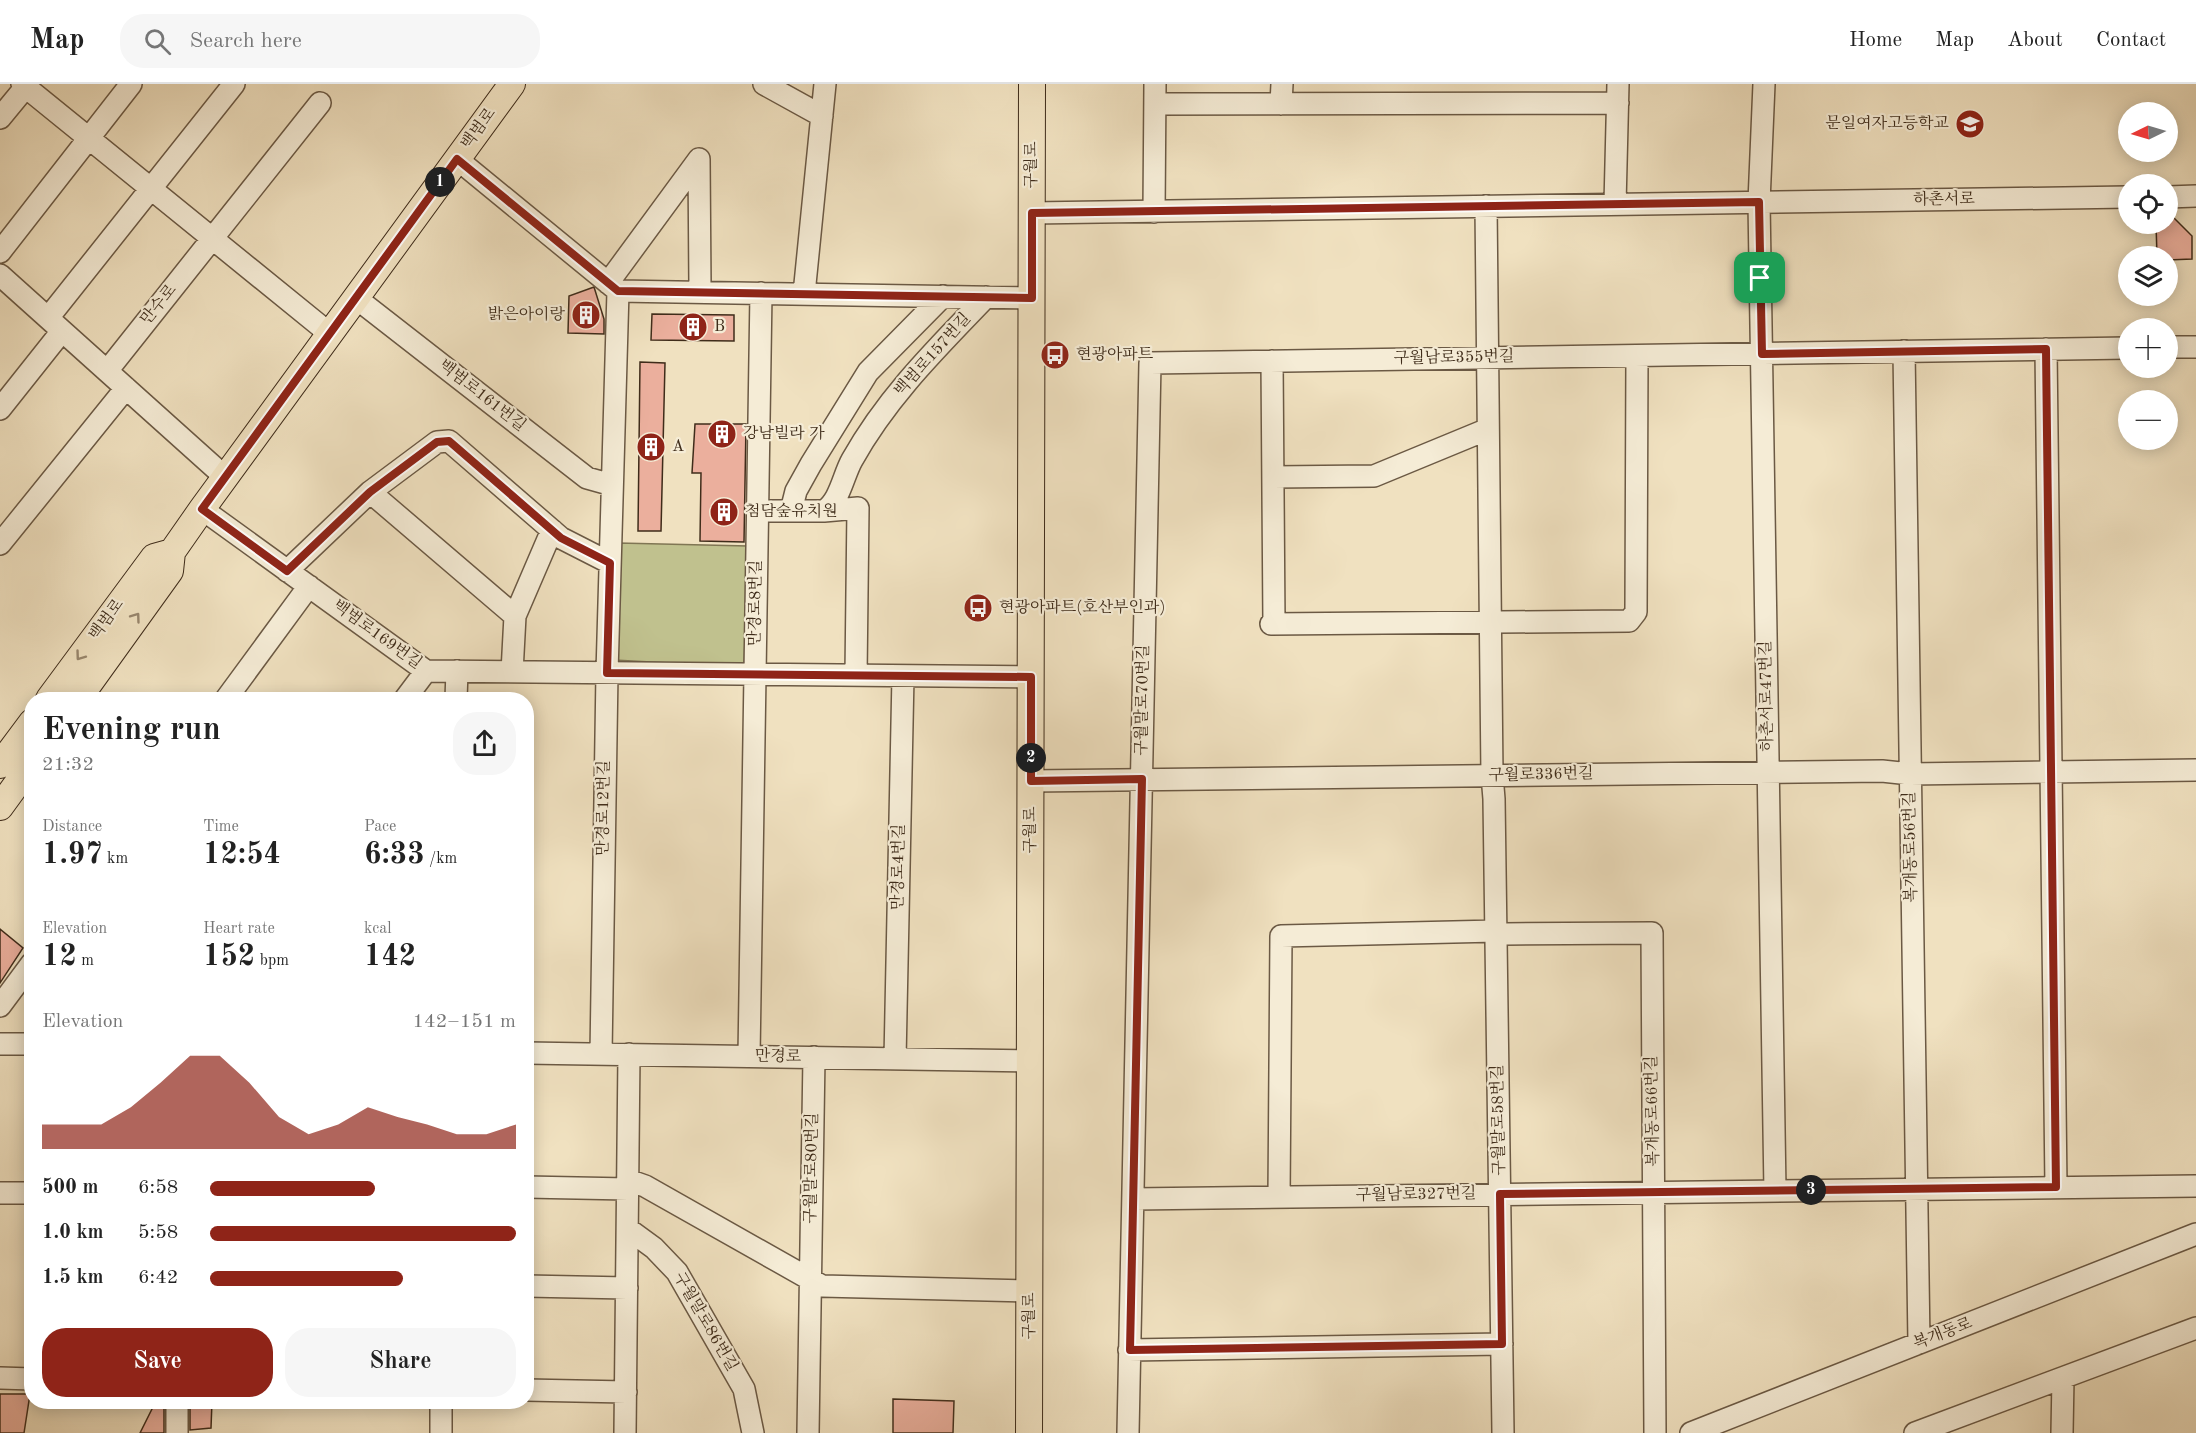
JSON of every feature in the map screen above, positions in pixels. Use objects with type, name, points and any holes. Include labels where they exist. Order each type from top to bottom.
[{"type":"main road","name":"백범로","points":[[83,692],[170,571],[172,552],[202,509],[512,84]]},
{"type":"main road","name":"구월로","points":[[1029,1433],[1032,84]]},
{"type":"main road","name":"백범로","points":[[54,692],[154,557],[172,552]]},
{"type":"main road","points":[[2,758],[24,732]]},
{"type":"main road","points":[[0,807],[24,774]]},
{"type":"street","points":[[0,252],[131,84]]},
{"type":"street","points":[[0,409],[55,324],[151,189],[234,84]]},
{"type":"street","points":[[764,84],[822,116]]},
{"type":"street","points":[[804,294],[825,84]]},
{"type":"street","points":[[1759,202],[1764,84]]},
{"type":"street","points":[[0,118],[25,85],[330,334]]},
{"type":"street","points":[[1154,212],[1155,94],[1618,94],[1616,204]]},
{"type":"street","name":"만수로","points":[[107,371],[320,103]]},
{"type":"street","points":[[457,159],[613,287],[699,159],[700,288],[706,292]]},
{"type":"street","points":[[2178,197],[2196,196]]},
{"type":"street","name":"하촌서로","points":[[1032,213],[2118,197]]},
{"type":"street","name":"하촌서로47번길","points":[[1759,202],[1776,1191]]},
{"type":"street","name":"구월말로58번길","points":[[1486,206],[1492,775],[1497,931],[1503,1433]]},
{"type":"street","points":[[0,275],[225,477]]},
{"type":"street","name":"백범로157번길","points":[[613,287],[706,292],[1032,298]]},
{"type":"street","name":"만경로12번길","points":[[601,1054],[612,485],[613,287]]},
{"type":"street","name":"만경로8번길","points":[[749,1056],[760,293]]},
{"type":"street","points":[[791,511],[796,491],[868,372],[943,296]]},
{"type":"street","name":"백범로157번길","points":[[824,511],[832,506],[852,461],[878,418],[911,374],[986,297]]},
{"type":"street","name":"백범로161번길","points":[[356,298],[587,478],[612,485]]},
{"type":"street","points":[[2178,347],[2196,347]]},
{"type":"street","name":"구월남로355번길","points":[[1150,363],[2118,348]]},
{"type":"street","points":[[2046,349],[2056,1187]]},
{"type":"street","name":"복개동로56번길","points":[[1904,351],[1919,1343]]},
{"type":"street","points":[[1272,362],[1272,624],[1629,621],[1636,612],[1637,356]]},
{"type":"street","name":"구월말로70번길","points":[[1128,1433],[1150,363]]},
{"type":"street","points":[[0,544],[126,388]]},
{"type":"street","points":[[1273,477],[1374,476],[1488,429]]},
{"type":"street","points":[[287,571],[370,492],[437,442],[449,441],[552,530],[610,563]]},
{"type":"street","points":[[370,492],[515,616]]},
{"type":"street","points":[[757,511],[824,511],[858,508],[856,675]]},
{"type":"street","name":"백범로169번길","points":[[202,509],[426,671],[1031,677]]},
{"type":"street","points":[[512,672],[515,616],[552,530]]},
{"type":"street","points":[[231,692],[309,586]]},
{"type":"street","points":[[410,692],[426,671]]},
{"type":"street","points":[[456,692],[457,671]]},
{"type":"street","name":"만경로4번길","points":[[895,1059],[903,676]]},
{"type":"street","name":"구월로336번길","points":[[1031,781],[1768,772],[1882,771],[1910,774],[2196,770]]},
{"type":"street","points":[[1279,1197],[1281,936],[1497,931]]},
{"type":"street","name":"복개동로66번길","points":[[1497,931],[1505,934],[1652,933],[1655,1433]]},
{"type":"street","points":[[0,1006],[24,974]]},
{"type":"street","points":[[0,1044],[24,1044]]},
{"type":"street","name":"만경로","points":[[534,1053],[1030,1061]]},
{"type":"street","points":[[625,1433],[629,1054]]},
{"type":"street","name":"구월말로80번길","points":[[808,1433],[814,1057]]},
{"type":"street","points":[[534,1187],[628,1184],[645,1186],[822,1286],[1030,1291]]},
{"type":"street","name":"구월남로327번길","points":[[1133,1198],[2196,1186]]},
{"type":"street","points":[[0,1193],[24,1193]]},
{"type":"street","name":"구월말로86번길","points":[[628,1229],[654,1248],[677,1272],[744,1389],[753,1433]]},
{"type":"street","name":"복개동로","points":[[1691,1433],[2196,1234]]},
{"type":"street","points":[[534,1286],[627,1288]]},
{"type":"street","points":[[1915,1433],[2196,1328]]},
{"type":"street","points":[[1130,1350],[1502,1344]]},
{"type":"street","points":[[0,1378],[24,1379]]},
{"type":"street","points":[[2062,1378],[2062,1433]]},
{"type":"street","points":[[534,1390],[626,1392]]},
{"type":"street","points":[[177,1409],[177,1433]]},
{"type":"street","points":[[441,1409],[441,1433]]},
{"type":"green space","points":[[618,543],[748,546],[744,667],[614,660]]},
{"type":"building","points":[[2178,222],[2192,236],[2192,259],[2178,260],[2178,246],[2157,246],[2156,234],[2178,234]]},
{"type":"building","name":"밝은아이랑","points":[[594,287],[604,319],[604,334],[568,333],[569,296]]},
{"type":"building","name":"B","points":[[652,314],[734,315],[734,341],[651,340]]},
{"type":"building","name":"A","points":[[640,362],[665,363],[661,531],[638,531]]},
{"type":"building","points":[[695,424],[746,424],[744,542],[700,541],[701,473],[692,473]]},
{"type":"building","points":[[0,929],[23,948],[0,983]]},
{"type":"building","points":[[0,1394],[24,1394],[24,1409],[28,1409],[24,1433],[0,1433]]},
{"type":"building","points":[[893,1399],[954,1401],[953,1433],[893,1433]]},
{"type":"building","points":[[152,1409],[164,1409],[164,1433],[140,1433]]},
{"type":"building","points":[[190,1409],[212,1409],[211,1428],[190,1430]]},
{"type":"place","name":"문일여자고등학교","points":[[1970,124]]},
{"type":"place","name":"밝은아이랑","points":[[586,315]]},
{"type":"place","name":"B","points":[[693,327]]},
{"type":"place","name":"현광아파트","points":[[1055,355]]},
{"type":"place","name":"강남빌라 가","points":[[722,434]]},
{"type":"place","name":"A","points":[[651,447]]},
{"type":"place","name":"첨담숲유치원","points":[[724,512]]},
{"type":"place","name":"현광아파트(호산부인과)","points":[[978,608]]},
{"type":"route","points":[[457,159],[618,291],[1032,298],[1032,213],[1759,202],[1760,278],[1762,354],[2046,349],[2056,1187],[1500,1194],[1502,1344],[1130,1350],[1142,779],[1031,781],[1031,677],[607,673],[610,563],[561,538],[449,441],[437,442],[370,492],[299,557],[287,571],[202,509],[457,159]]}]
